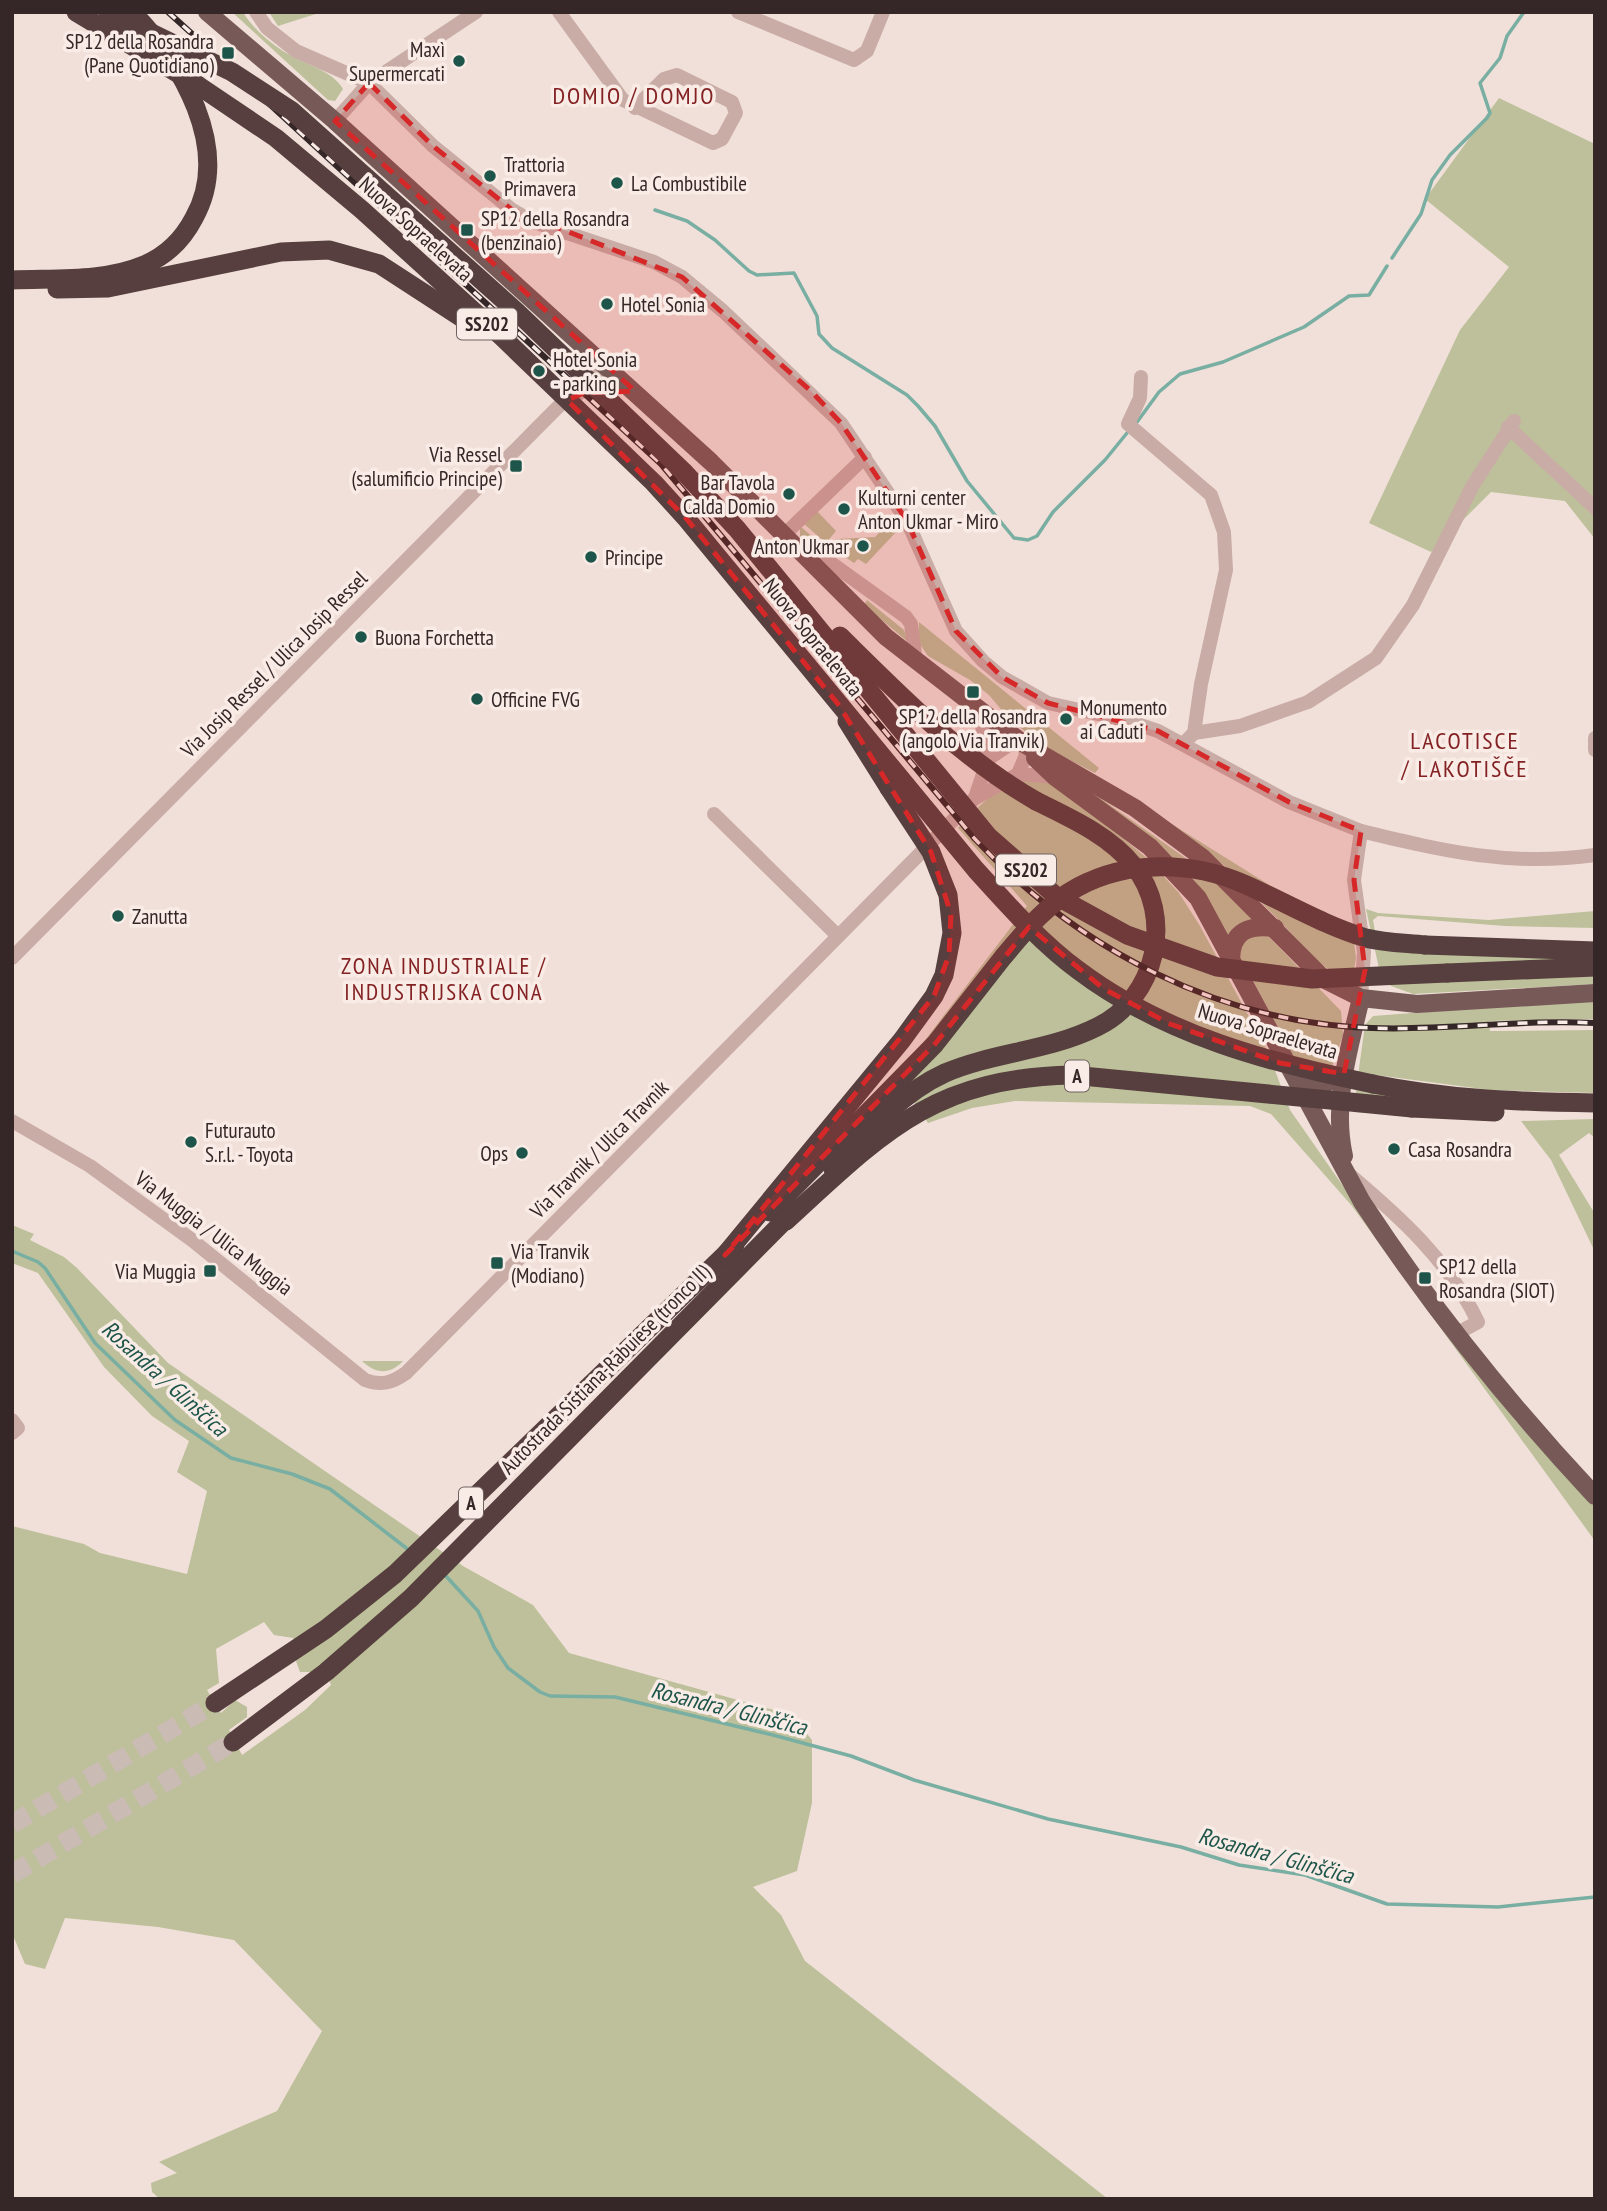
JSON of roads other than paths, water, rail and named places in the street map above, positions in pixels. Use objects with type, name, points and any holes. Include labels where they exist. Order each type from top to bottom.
[{"type":"highway","name":"Nuova Sopraelevata","points":[[76,12],[221,99],[304,160],[501,336],[654,483],[1012,910],[1078,970],[1135,1006],[1202,1038],[1280,1063],[1373,1084],[1490,1100],[1595,1102]]},
{"type":"highway","name":"Nuova Sopraelevata","points":[[108,12],[232,72],[269,94],[324,137],[517,312],[683,471],[737,529],[988,836],[1056,896],[1092,918],[1158,949],[1249,973],[1349,979],[1595,967]]},
{"type":"highway","points":[[12,288],[115,274],[156,259],[183,236],[203,199],[208,157],[194,104],[158,44],[132,12]]},
{"type":"highway","points":[[12,280],[57,284],[81,290],[138,283],[281,251],[329,250],[355,255],[402,277],[477,328],[654,483]]},
{"type":"highway","name":"A","points":[[737,529],[832,628],[930,722],[981,765],[1036,801],[1076,821],[1118,850],[1133,865],[1148,890],[1157,937],[1152,965],[1140,989],[1111,1018],[1070,1039],[945,1074],[905,1097],[859,1141],[786,1221]]},
{"type":"highway","name":"A","points":[[725,1255],[919,1018],[934,996],[950,955],[951,914],[940,872],[931,852],[864,752],[838,704]]},
{"type":"highway","name":"A","points":[[725,1255],[935,1044],[1028,928],[1077,887],[1131,869],[1187,868],[1241,882],[1335,927],[1370,939],[1425,945],[1595,951]]},
{"type":"highway","name":"A","points":[[786,1221],[857,1156],[904,1120],[947,1096],[986,1084],[1031,1076],[1072,1075],[1412,1108],[1481,1112],[1595,1111]]},
{"type":"highway","name":"Autostrada Sistiana-Rabuiese (tronco II)","points":[[233,1742],[326,1672],[411,1598],[786,1221]]},
{"type":"highway","name":"Autostrada Sistiana-Rabuiese (tronco II)","points":[[215,1703],[300,1648],[395,1574],[725,1255]]},
{"type":"main road","points":[[207,12],[335,121],[444,222],[637,393],[785,534],[886,637],[1024,744],[1055,777],[1150,847],[1181,878],[1198,898],[1348,1173],[1393,1249],[1521,1417],[1595,1496]]},
{"type":"main road","points":[[1024,744],[1100,786],[1174,835],[1230,881],[1325,980],[1361,998],[1418,1004],[1595,993]]},
{"type":"main road","points":[[1231,959],[1232,944],[1242,930],[1256,926],[1275,928]]},
{"type":"main road","points":[[1348,1173],[1339,1127],[1344,1074],[1361,998]]},
{"type":"main road","points":[[1296,1079],[1325,1084],[1344,1074]]},
{"type":"street","points":[[256,12],[267,28],[296,51],[369,83],[433,146],[511,209],[531,221],[645,259],[682,277],[811,391],[841,423],[907,521],[956,631],[983,661],[1029,694],[1048,703],[1189,738],[1289,802],[1361,831],[1504,860],[1558,860],[1595,855]]},
{"type":"street","points":[[335,121],[369,83],[476,12]]},
{"type":"street","points":[[559,12],[615,93],[635,108],[650,111],[713,143],[722,139],[736,113],[732,103],[677,75],[664,79],[635,108]]},
{"type":"street","points":[[738,12],[854,60],[867,51],[883,12]]},
{"type":"street","points":[[335,121],[346,101],[348,75]]},
{"type":"street","points":[[565,400],[570,378],[568,332]]},
{"type":"street","points":[[570,378],[579,367],[602,362],[596,381],[584,393]]},
{"type":"street","points":[[1141,377],[1140,398],[1128,424],[1211,495],[1220,515],[1227,549],[1189,738]]},
{"type":"street","name":"Via Josip Ressel / Ulica Josip Ressel","points":[[12,958],[565,400],[584,393],[637,393]]},
{"type":"street","points":[[1189,738],[1240,726],[1308,702],[1376,659],[1419,596],[1454,521],[1511,424],[1595,508]]},
{"type":"street","points":[[785,534],[865,457]]},
{"type":"street","points":[[810,560],[831,563],[906,617],[911,624],[916,662]]},
{"type":"street","name":"Via Travnik / Ulica Travnik","points":[[974,799],[988,759],[979,709]]},
{"type":"street","points":[[1595,738],[1595,750]]},
{"type":"street","points":[[988,759],[1009,745],[1024,744],[1027,755],[1018,774],[1055,777]]},
{"type":"street","name":"Via Travnik / Ulica Travnik","points":[[384,1384],[406,1373],[974,799],[1018,774]]},
{"type":"street","points":[[714,814],[838,936]]},
{"type":"street","points":[[1361,831],[1354,880],[1364,952],[1361,998]]},
{"type":"street","name":"Via Muggia / Ulica Muggia","points":[[12,1121],[90,1166],[192,1240],[365,1380],[384,1384]]},
{"type":"street","points":[[1348,1173],[1388,1207],[1455,1278],[1478,1322],[1456,1334]]},
{"type":"street","points":[[12,1420],[18,1428],[12,1433]]},
{"type":"waterway","points":[[1392,258],[1421,214],[1432,180],[1450,155],[1490,113],[1480,83],[1500,58],[1507,36],[1524,12]]},
{"type":"waterway","points":[[655,210],[687,221],[757,275],[794,273],[817,316],[819,334],[832,348],[907,395],[918,406],[935,426],[967,481],[1014,538],[1028,540],[1037,536],[1053,512],[1105,460],[1127,433]]},
{"type":"waterway","points":[[1137,422],[1159,392],[1180,374],[1223,362],[1304,327],[1349,296],[1369,295],[1387,266]]},
{"type":"waterway","name":"Rosandra / Glinščica","points":[[12,1251],[38,1262],[45,1268],[95,1343],[175,1420],[231,1458],[292,1474],[330,1489],[410,1551]]},
{"type":"waterway","name":"Rosandra / Glinščica","points":[[445,1575],[478,1611],[494,1647],[508,1668],[540,1692],[550,1696],[615,1697],[773,1735],[851,1756],[914,1780],[1048,1819],[1181,1847],[1239,1865],[1305,1875],[1387,1904],[1498,1907],[1595,1897]]},
{"type":"tunnel","points":[[12,1824],[215,1703]]},
{"type":"tunnel","points":[[12,1874],[233,1742]]},
{"type":"railway","points":[[168,12],[200,41]]},
{"type":"railway","points":[[253,89],[661,464],[975,839],[1015,878],[1059,914],[1106,946],[1155,973],[1206,995],[1260,1012],[1315,1023],[1372,1028],[1595,1023]]},
{"type":"place","name":"SP12 della Rosandra (Pane Quotidiano)","points":[[228,53]]},
{"type":"place","name":"Maxì Supermercati","points":[[459,61]]},
{"type":"place","name":"Trattoria Primavera","points":[[490,176]]},
{"type":"place","name":"La Combustibile","points":[[617,183]]},
{"type":"place","name":"SP12 della Rosandra (benzinaio)","points":[[467,230]]},
{"type":"place","name":"Hotel Sonia","points":[[607,304]]},
{"type":"place","name":"Hotel Sonia - parking","points":[[539,371]]},
{"type":"place","name":"Via Ressel (salumificio Principe)","points":[[516,466]]},
{"type":"place","name":"Bar Tavola Calda Domio","points":[[789,494]]},
{"type":"place","name":"Kulturni center Anton Ukmar - Miro","points":[[844,509]]},
{"type":"place","name":"Anton Ukmar","points":[[863,546]]},
{"type":"place","name":"Principe","points":[[591,557]]},
{"type":"place","name":"Buona Forchetta","points":[[361,637]]},
{"type":"place","name":"SP12 della Rosandra (angolo Via Tranvik)","points":[[973,692]]},
{"type":"place","name":"Officine FVG","points":[[477,699]]},
{"type":"place","name":"Monumento ai Caduti","points":[[1066,719]]},
{"type":"place","name":"Zanutta","points":[[118,916]]},
{"type":"place","name":"Futurauto S.r.l. - Toyota","points":[[191,1142]]},
{"type":"place","name":"Casa Rosandra","points":[[1394,1149]]},
{"type":"place","name":"Ops","points":[[522,1153]]},
{"type":"place","name":"Via Tranvik (Modiano)","points":[[497,1263]]},
{"type":"place","name":"Via Muggia","points":[[210,1271]]},
{"type":"place","name":"SP12 della Rosandra (SIOT)","points":[[1425,1278]]},
{"type":"district","name":"DOMIO / DOMJO","points":[[634,95]]},
{"type":"district","name":"LACOTISCE / LAKOTIŠČE","points":[[1465,754]]},
{"type":"district","name":"ZONA INDUSTRIALE / INDUSTRIJSKA CONA","points":[[444,978]]}]
